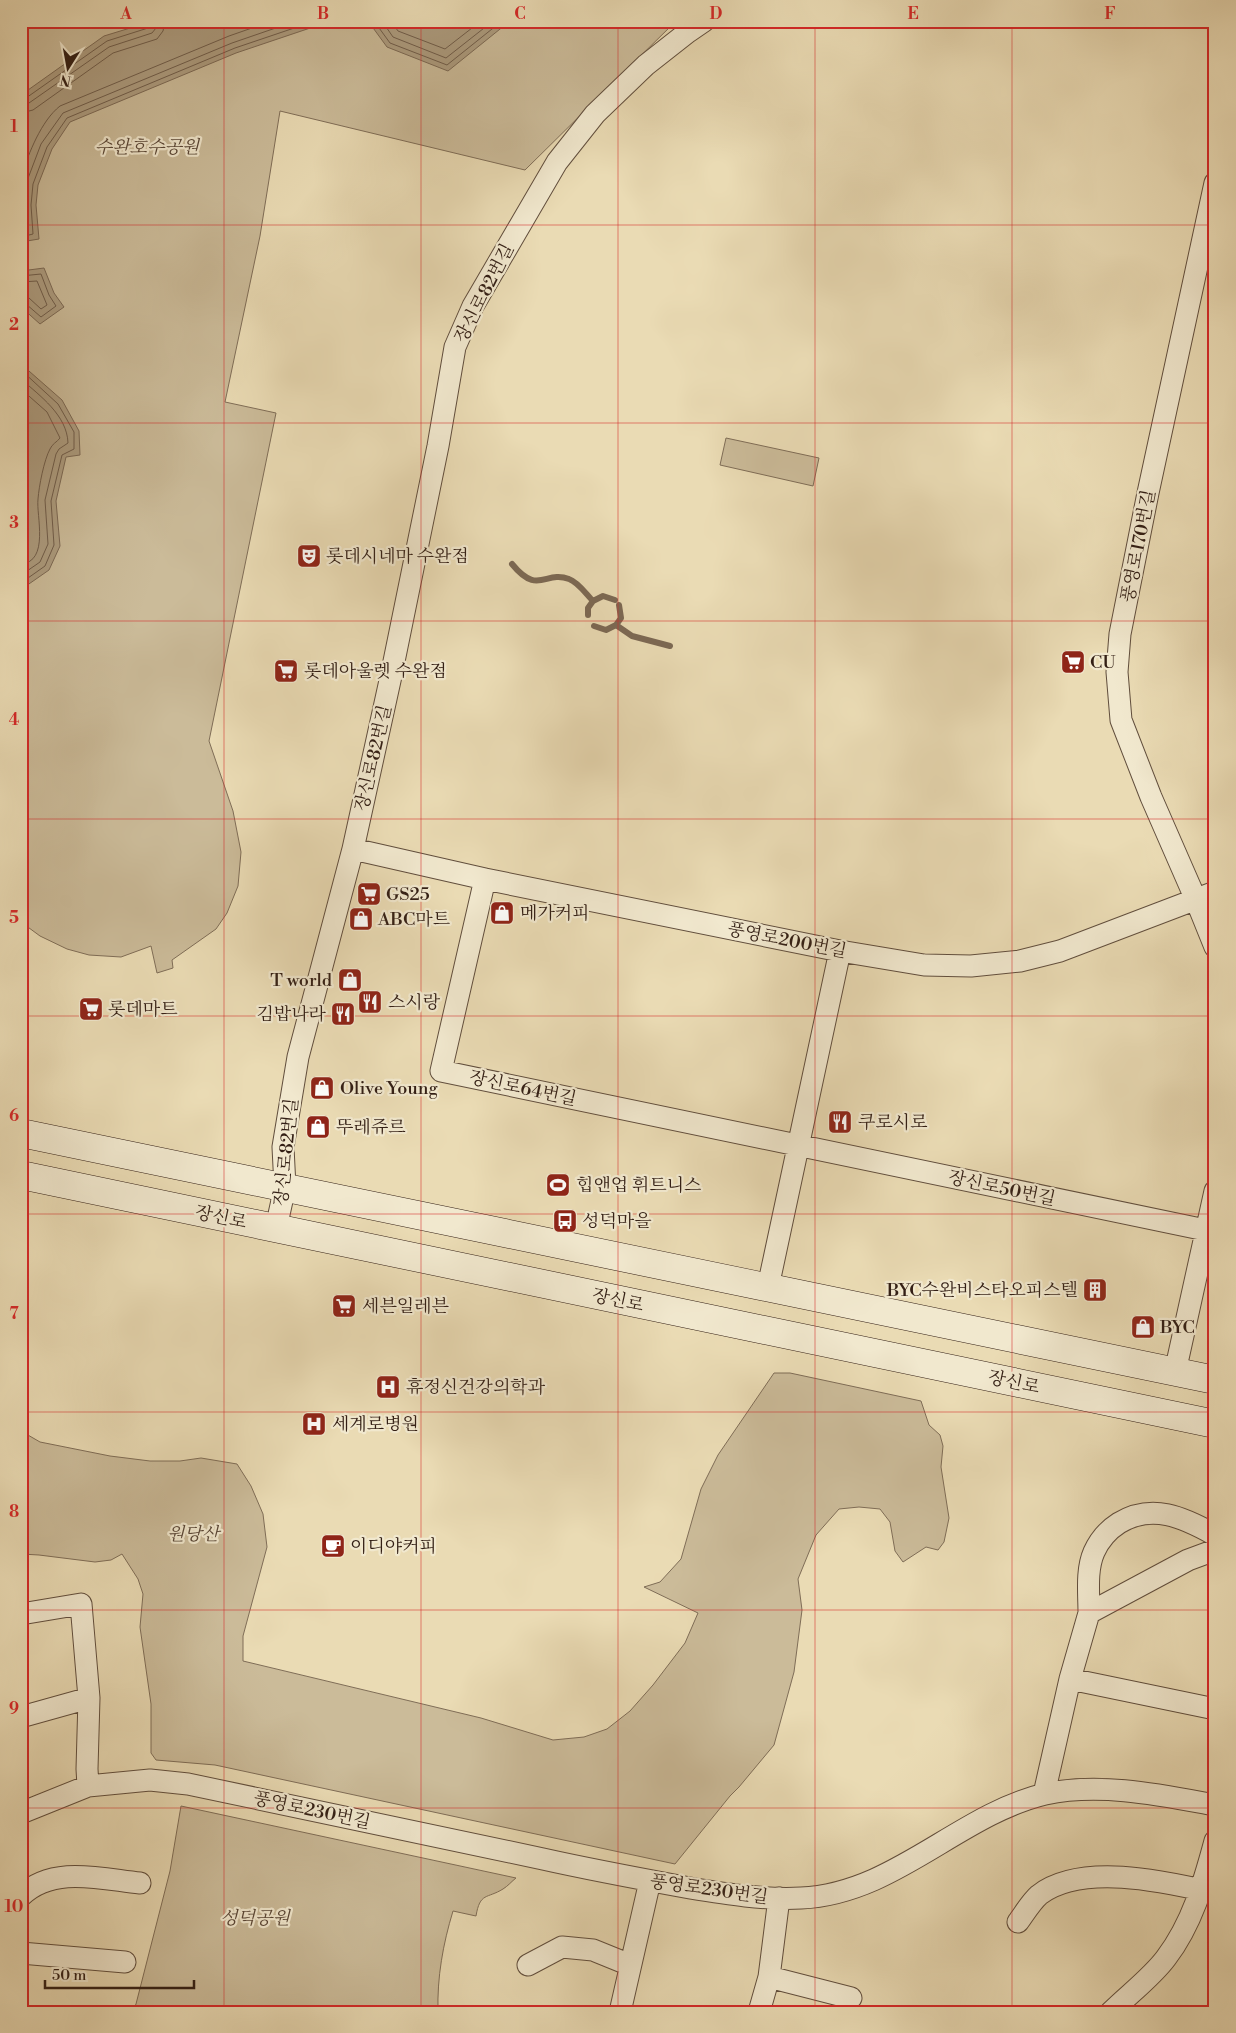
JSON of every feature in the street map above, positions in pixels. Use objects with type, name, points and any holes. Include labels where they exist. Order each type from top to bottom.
[{"type":"main road","points":[[21,1133],[1215,1380]]},
{"type":"main road","name":"장신로","points":[[21,1175],[1215,1424]]},
{"type":"street","name":"장신로82번길","points":[[276,1228],[285,1187],[283,1147],[298,1057],[353,849],[392,676],[438,446],[455,347],[473,306],[557,162],[596,114],[646,65],[704,21]]},
{"type":"street","name":"풍영로170번길","points":[[1206,896],[1151,797],[1121,720],[1117,672],[1120,634],[1148,493],[1215,183]]},
{"type":"street","name":"풍영로200번길","points":[[353,849],[485,879],[840,951],[924,965],[971,966],[1020,961],[1060,952],[1206,896]]},
{"type":"street","name":"장신로64번길","points":[[485,879],[441,1071],[799,1145]]},
{"type":"street","points":[[1206,896],[1215,947]]},
{"type":"street","points":[[768,1288],[840,951]]},
{"type":"street","name":"장신로50번길","points":[[799,1145],[1210,1231]]},
{"type":"street","points":[[1175,1372],[1210,1231],[1215,1192]]},
{"type":"street","points":[[1044,1794],[1070,1678],[1089,1613],[1090,1572],[1094,1553],[1112,1527],[1129,1517],[1149,1512],[1170,1515],[1195,1524],[1215,1535]]},
{"type":"street","points":[[1089,1613],[1188,1560],[1215,1550]]},
{"type":"street","points":[[21,1614],[81,1604],[89,1698],[88,1786]]},
{"type":"street","points":[[1070,1678],[1215,1708]]},
{"type":"street","points":[[21,1717],[89,1698]]},
{"type":"street","name":"풍영로230번길","points":[[21,1813],[88,1786],[150,1780],[188,1784],[650,1881],[754,1898],[804,1898],[830,1894],[886,1875],[976,1823],[1006,1808],[1044,1794],[1077,1790],[1113,1791],[1168,1796],[1215,1805]]},
{"type":"street","points":[[1111,2012],[1166,1959],[1208,1892],[1215,1841]]},
{"type":"street","points":[[21,1896],[44,1881],[68,1875],[140,1883]]},
{"type":"street","points":[[1018,1922],[1038,1896],[1052,1887],[1098,1877],[1141,1879],[1208,1892]]},
{"type":"street","points":[[620,2012],[650,1881]]},
{"type":"street","points":[[759,2012],[769,1977],[779,1898]]},
{"type":"street","points":[[528,1965],[562,1947],[593,1950],[630,1965]]},
{"type":"street","points":[[21,1953],[125,1962]]},
{"type":"street","points":[[769,1977],[851,1998]]},
{"type":"green space","name":"수완호수공원","points":[[21,21],[676,21],[525,170],[280,111],[260,236],[225,402],[276,413],[209,741],[233,811],[241,852],[238,886],[227,913],[216,929],[172,960],[173,968],[157,973],[151,946],[121,957],[89,955],[67,949],[40,936],[21,922]]},
{"type":"green space","points":[[726,438],[819,458],[813,486],[720,465]]},
{"type":"green space","name":"원당산","points":[[774,1373],[790,1373],[921,1401],[929,1425],[940,1435],[943,1446],[941,1467],[949,1518],[944,1542],[938,1550],[926,1547],[903,1562],[895,1551],[890,1522],[880,1509],[859,1507],[839,1509],[816,1535],[798,1579],[802,1610],[794,1672],[774,1745],[675,1864],[215,1765],[156,1760],[151,1753],[151,1704],[140,1627],[143,1594],[138,1579],[122,1554],[111,1560],[95,1562],[21,1554],[21,1431],[40,1442],[110,1456],[150,1461],[180,1461],[201,1458],[237,1464],[251,1486],[263,1514],[267,1547],[243,1636],[243,1661],[481,1718],[553,1740],[584,1737],[607,1729],[630,1711],[653,1685],[685,1643],[698,1613],[644,1587],[660,1582],[681,1559],[701,1489],[718,1455]]},
{"type":"green space","name":"성덕공원","points":[[181,1806],[516,1878],[503,1889],[485,1897],[480,1903],[476,1916],[453,1911],[441,1961],[438,2012],[132,2012],[136,2004],[170,1871]]},
{"type":"water","name":"수완호수공원","points":[[153,21],[331,21],[236,53],[70,122],[52,149],[38,185],[36,205],[39,239],[21,242],[21,95],[104,36]]},
{"type":"water","points":[[368,21],[510,21],[448,71],[387,47]]},
{"type":"water","points":[[44,268],[54,293],[64,307],[40,324],[21,307],[21,271]]},
{"type":"water","points":[[21,364],[62,400],[79,431],[80,455],[66,457],[56,501],[60,546],[49,570],[26,586],[21,579]]},
{"type":"waterway","points":[[512,564],[528,579],[541,580],[561,577],[579,585],[593,601],[588,608],[588,615]]},
{"type":"waterway","points":[[593,601],[603,596],[615,600]]},
{"type":"waterway","points":[[616,625],[621,618],[619,605]]},
{"type":"waterway","points":[[594,626],[606,630],[616,625],[632,636],[670,646]]},
{"type":"place","name":"롯데시네마 수완점","points":[[309,556]]},
{"type":"place","name":"CU","points":[[1073,662]]},
{"type":"place","name":"롯데아울렛 수완점","points":[[286,671]]},
{"type":"place","name":"GS25","points":[[369,894]]},
{"type":"place","name":"메가커피","points":[[502,913]]},
{"type":"place","name":"ABC마트","points":[[361,919]]},
{"type":"place","name":"T world","points":[[350,980]]},
{"type":"place","name":"스시랑","points":[[370,1002]]},
{"type":"place","name":"롯데마트","points":[[91,1009]]},
{"type":"place","name":"김밥나라","points":[[343,1014]]},
{"type":"place","name":"Olive Young","points":[[322,1088]]},
{"type":"place","name":"쿠로시로","points":[[840,1122]]},
{"type":"place","name":"뚜레쥬르","points":[[318,1127]]},
{"type":"place","name":"힙앤업 휘트니스","points":[[558,1185]]},
{"type":"place","name":"성덕마을","points":[[565,1221]]},
{"type":"place","name":"BYC수완비스타오피스텔","points":[[1095,1290]]},
{"type":"place","name":"세븐일레븐","points":[[344,1306]]},
{"type":"place","name":"BYC","points":[[1143,1327]]},
{"type":"place","name":"휴정신건강의학과","points":[[388,1387]]},
{"type":"place","name":"세계로병원","points":[[314,1424]]},
{"type":"place","name":"이디야커피","points":[[333,1546]]}]
